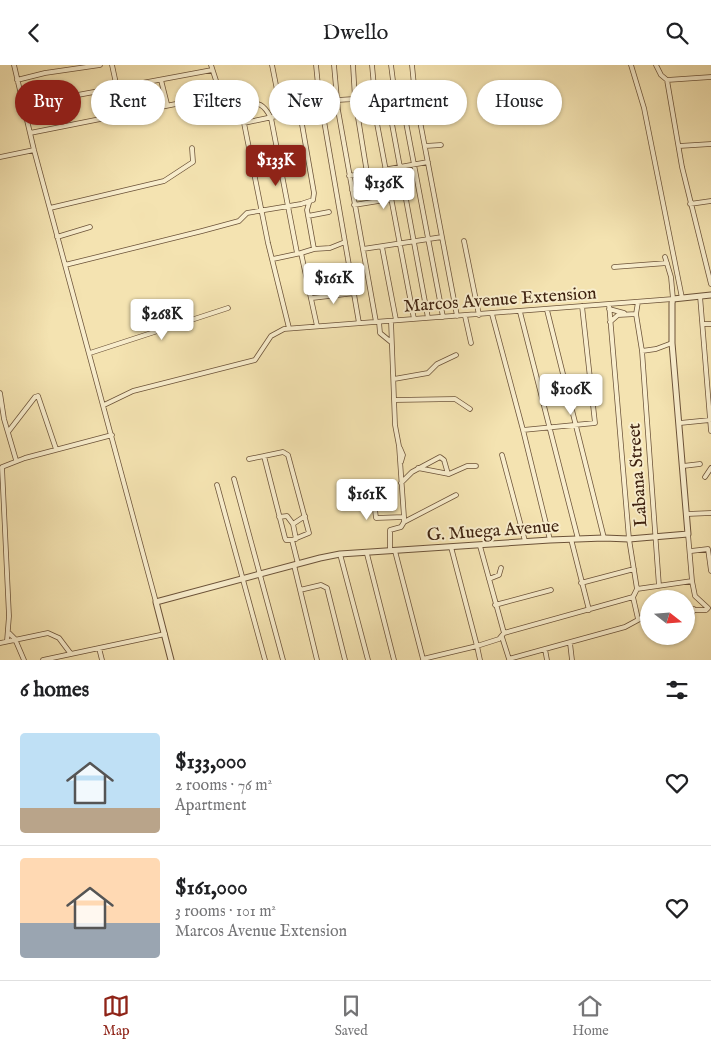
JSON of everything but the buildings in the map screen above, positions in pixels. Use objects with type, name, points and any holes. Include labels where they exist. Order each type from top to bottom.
[{"type":"street","points":[[14,65],[17,80]]},
{"type":"street","points":[[20,80],[45,73],[100,65]]},
{"type":"street","points":[[112,65],[115,80]]},
{"type":"street","points":[[272,65],[275,80]]},
{"type":"street","points":[[316,65],[317,80]]},
{"type":"street","points":[[334,65],[336,80]]},
{"type":"street","points":[[353,65],[354,80]]},
{"type":"street","points":[[372,65],[373,80]]},
{"type":"street","points":[[391,65],[393,80]]},
{"type":"street","points":[[412,65],[414,80]]},
{"type":"street","points":[[631,65],[644,108],[682,298]]},
{"type":"street","points":[[656,65],[661,75],[667,81],[690,204],[710,268],[711,284]]},
{"type":"street","points":[[161,80],[211,67],[215,80]]},
{"type":"street","points":[[667,81],[711,77]]},
{"type":"street","points":[[165,97],[167,105]]},
{"type":"street","points":[[30,133],[175,104]]},
{"type":"street","points":[[259,105],[269,114]]},
{"type":"street","points":[[269,119],[244,123],[265,211],[263,215],[289,328]]},
{"type":"street","points":[[340,122],[354,205],[380,333],[391,342]]},
{"type":"street","points":[[28,125],[171,660]]},
{"type":"street","points":[[273,125],[299,253],[312,298],[317,326]]},
{"type":"street","points":[[65,265],[202,231],[240,220],[248,213],[309,203],[313,200],[314,193],[302,125]]},
{"type":"street","points":[[325,125],[359,323]]},
{"type":"street","points":[[359,125],[367,173]]},
{"type":"street","points":[[379,125],[388,185],[414,319]]},
{"type":"street","points":[[392,125],[428,318]]},
{"type":"street","points":[[407,125],[443,317]]},
{"type":"street","points":[[421,125],[457,316]]},
{"type":"street","points":[[679,146],[711,144]]},
{"type":"street","points":[[425,146],[441,145]]},
{"type":"street","points":[[50,208],[169,179],[193,162],[192,148]]},
{"type":"street","points":[[0,157],[34,150]]},
{"type":"street","points":[[349,176],[428,162]]},
{"type":"street","points":[[352,190],[388,185]]},
{"type":"street","points":[[354,205],[391,199]]},
{"type":"street","points":[[690,204],[711,201]]},
{"type":"street","points":[[309,203],[307,210],[314,249]]},
{"type":"street","points":[[301,205],[307,210]]},
{"type":"street","points":[[308,217],[329,212]]},
{"type":"street","points":[[57,237],[90,227]]},
{"type":"street","points":[[363,249],[442,237]]},
{"type":"street","points":[[464,241],[478,315]]},
{"type":"street","points":[[273,259],[314,249],[330,248],[345,242]]},
{"type":"street","points":[[382,247],[393,321],[391,342],[395,425],[399,446],[404,520],[401,527],[390,530],[392,551],[423,660],[477,646],[503,635],[633,597]]},
{"type":"street","points":[[665,257],[673,299],[672,343],[686,514],[691,551],[692,581],[694,590]]},
{"type":"street","points":[[614,267],[666,263]]},
{"type":"street","points":[[312,298],[355,293]]},
{"type":"street","name":"Marcos Avenue Extension","points":[[104,405],[139,389],[255,360],[271,335],[289,328],[547,310],[711,295]]},
{"type":"street","points":[[700,296],[706,350],[711,431]]},
{"type":"street","name":"Labana Street","points":[[638,302],[636,313],[642,351],[659,587]]},
{"type":"street","points":[[480,546],[510,659],[625,627],[638,619],[633,597],[636,589],[629,539],[609,304]]},
{"type":"street","points":[[524,430],[595,423],[582,306]]},
{"type":"street","points":[[90,353],[228,308]]},
{"type":"street","points":[[609,309],[626,314]]},
{"type":"street","points":[[547,310],[604,538]]},
{"type":"street","points":[[520,312],[578,539]]},
{"type":"street","points":[[610,322],[615,316],[636,313]]},
{"type":"street","points":[[492,314],[524,430],[550,540]]},
{"type":"street","points":[[465,315],[471,343]]},
{"type":"street","points":[[703,324],[711,324]]},
{"type":"street","points":[[642,351],[656,349],[672,343]]},
{"type":"street","points":[[706,350],[711,350]]},
{"type":"street","points":[[394,379],[428,373],[437,364],[456,355]]},
{"type":"street","points":[[0,393],[16,460]]},
{"type":"street","points":[[8,432],[35,397],[38,396],[56,449]]},
{"type":"street","points":[[395,400],[455,399],[470,409]]},
{"type":"street","points":[[680,423],[710,420]]},
{"type":"street","points":[[6,641],[9,633],[1,469],[4,465],[16,460],[112,435]]},
{"type":"street","points":[[250,459],[264,456],[287,452],[309,535],[294,540],[286,539],[264,456]]},
{"type":"street","points":[[502,455],[525,541]]},
{"type":"street","points":[[401,483],[418,468],[440,457],[444,460],[448,474]]},
{"type":"street","points":[[683,466],[700,464]]},
{"type":"street","points":[[418,468],[448,474],[467,466],[476,466]]},
{"type":"street","points":[[706,477],[711,468]]},
{"type":"street","points":[[234,479],[283,660]]},
{"type":"street","points":[[217,485],[265,660]]},
{"type":"street","points":[[374,501],[376,518],[404,520],[456,495]]},
{"type":"street","points":[[686,514],[711,513]]},
{"type":"street","points":[[279,517],[287,516],[293,524],[300,590],[317,660]]},
{"type":"street","points":[[293,524],[305,516]]},
{"type":"street","name":"G. Muega Avenue","points":[[156,602],[296,564],[340,555],[480,546],[525,541],[655,538],[688,534]]},
{"type":"street","points":[[571,539],[589,609]]},
{"type":"street","points":[[451,547],[480,660]]},
{"type":"street","points":[[691,551],[709,549],[711,571]]},
{"type":"street","points":[[367,554],[394,660]]},
{"type":"street","points":[[340,555],[368,660]]},
{"type":"street","points":[[489,579],[499,575],[501,569]]},
{"type":"street","points":[[581,583],[634,569]]},
{"type":"street","points":[[636,589],[692,581]]},
{"type":"street","points":[[0,584],[7,583]]},
{"type":"street","points":[[300,590],[322,585],[327,588],[345,660]]},
{"type":"street","points":[[495,605],[551,590]]},
{"type":"street","points":[[695,592],[697,600],[708,608],[706,610],[695,609]]},
{"type":"street","points":[[9,633],[15,639],[24,660]]},
{"type":"street","points":[[0,643],[42,633],[52,633],[59,638],[71,654]]},
{"type":"street","points":[[43,660],[165,634]]},
{"type":"street","points":[[570,643],[572,660]]},
{"type":"street","points":[[99,648],[102,660]]},
{"type":"street","points":[[545,649],[547,660]]}]
